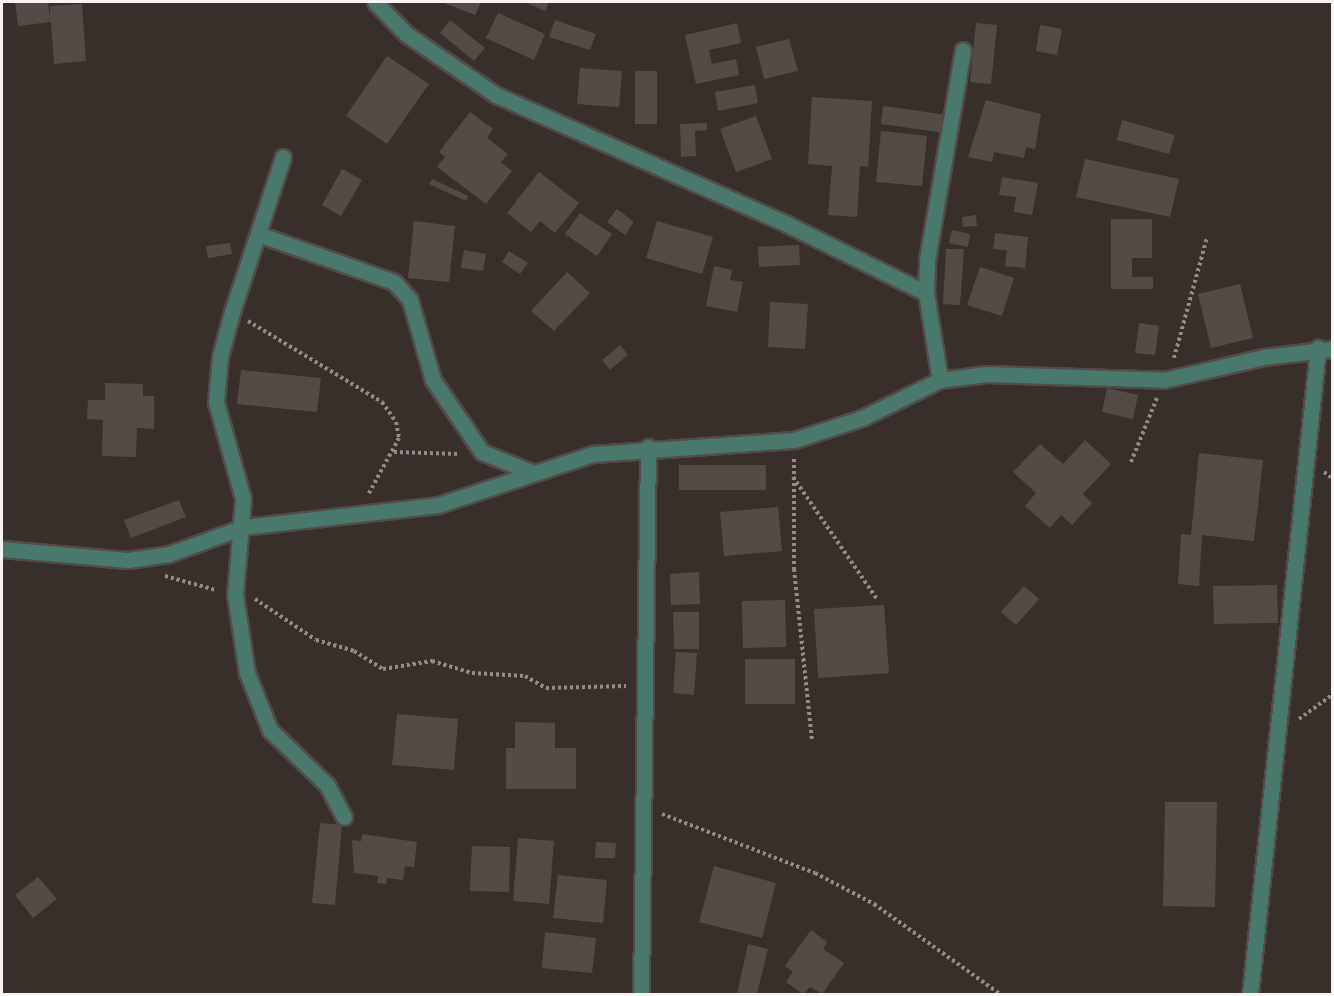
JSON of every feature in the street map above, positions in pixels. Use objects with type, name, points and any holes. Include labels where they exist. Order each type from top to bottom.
[{"type":"street","points":[[375,2],[406,34],[495,95],[787,224],[926,293]]},
{"type":"street","points":[[940,380],[926,293],[932,226],[963,50]]},
{"type":"street","points":[[283,157],[232,312],[216,402],[238,476],[243,526],[235,595],[238,634],[258,706],[283,745],[335,795],[344,817]]},
{"type":"street","points":[[258,234],[394,282],[410,300],[433,380],[482,452],[531,472]]},
{"type":"street","points":[[2,549],[128,560],[169,554],[243,526],[438,505],[531,472],[593,454],[648,447],[794,440],[862,418],[940,380],[987,374],[1164,380],[1325,348],[1278,734],[1250,994]]},
{"type":"street","points":[[641,994],[648,447]]},
{"type":"path","points":[[1131,462],[1179,344],[1207,237]]},
{"type":"path","points":[[232,312],[382,402],[396,422],[394,452],[355,514]]},
{"type":"path","points":[[794,440],[794,569],[812,741]]},
{"type":"path","points":[[394,452],[448,456],[482,452]]},
{"type":"path","points":[[793,477],[877,598]]},
{"type":"path","points":[[158,573],[269,606],[316,640],[354,651],[383,669],[432,661],[472,673],[525,676],[546,688],[645,687]]},
{"type":"path","points":[[1278,734],[1332,695]]},
{"type":"path","points":[[644,807],[815,873],[874,904],[1000,994]]},
{"type":"building","points":[[15,2],[48,2],[50,17],[50,6],[82,4],[86,61],[54,64],[51,22],[18,26]]},
{"type":"building","points":[[441,2],[481,2],[475,15]]},
{"type":"building","points":[[525,2],[549,2],[545,11]]},
{"type":"building","points":[[498,13],[545,34],[534,60],[486,38]]},
{"type":"building","points":[[450,20],[485,48],[474,61],[440,33]]},
{"type":"building","points":[[555,20],[596,34],[590,50],[549,37]]},
{"type":"building","points":[[737,23],[741,43],[709,50],[712,64],[736,59],[739,75],[696,84],[685,35]]},
{"type":"building","points":[[976,23],[997,25],[991,84],[970,82]]},
{"type":"building","points":[[1040,25],[1062,29],[1057,55],[1036,51]]},
{"type":"building","points":[[789,39],[798,71],[764,79],[756,47]]},
{"type":"building","points":[[387,56],[429,84],[387,144],[346,116]]},
{"type":"building","points":[[580,68],[622,71],[619,107],[577,104]]},
{"type":"building","points":[[635,71],[657,71],[657,124],[635,124]]},
{"type":"building","points":[[755,85],[758,103],[718,111],[715,92]]},
{"type":"building","points":[[812,97],[872,101],[868,167],[860,166],[857,217],[828,215],[832,166],[808,164]]},
{"type":"building","points":[[986,100],[1041,114],[1035,149],[1026,147],[1024,158],[994,152],[992,162],[968,157]]},
{"type":"building","points":[[883,106],[948,115],[946,133],[881,124]]},
{"type":"building","points":[[470,112],[493,129],[487,138],[508,154],[501,162],[512,171],[486,204],[437,167],[445,157],[439,152]]},
{"type":"building","points":[[756,116],[772,159],[736,172],[720,129]]},
{"type":"building","points":[[1122,120],[1175,135],[1169,154],[1117,140]]},
{"type":"building","points":[[707,123],[707,130],[695,131],[696,156],[681,157],[680,124]]},
{"type":"building","points":[[881,131],[927,136],[922,186],[876,182]]},
{"type":"building","points":[[1085,159],[1179,179],[1170,217],[1076,197]]},
{"type":"building","points":[[342,169],[362,180],[341,216],[322,205]]},
{"type":"building","points":[[539,172],[579,203],[555,233],[540,221],[531,232],[507,213]]},
{"type":"building","points":[[1002,177],[1038,183],[1032,215],[1014,212],[1016,197],[999,195]]},
{"type":"building","points":[[432,179],[468,196],[466,201],[429,184]]},
{"type":"building","points":[[617,209],[634,222],[625,235],[607,222]]},
{"type":"building","points":[[580,213],[612,234],[597,256],[565,234]]},
{"type":"building","points":[[976,215],[977,226],[963,227],[962,217]]},
{"type":"building","points":[[1111,219],[1152,219],[1152,258],[1132,258],[1132,277],[1153,277],[1153,289],[1111,289]]},
{"type":"building","points":[[414,221],[455,226],[449,282],[408,278]]},
{"type":"building","points":[[657,221],[713,237],[702,274],[646,258]]},
{"type":"building","points":[[952,230],[970,234],[968,247],[949,243]]},
{"type":"building","points":[[995,233],[1028,237],[1025,268],[1005,266],[1007,250],[993,249]]},
{"type":"building","points":[[230,243],[232,254],[208,258],[206,246]]},
{"type":"building","points":[[799,245],[800,265],[759,267],[758,247]]},
{"type":"building","points":[[946,249],[964,249],[960,305],[943,304]]},
{"type":"building","points":[[464,250],[486,254],[483,271],[461,268]]},
{"type":"building","points":[[509,251],[528,263],[520,274],[502,262]]},
{"type":"building","points":[[714,266],[732,270],[730,280],[743,282],[737,312],[706,306]]},
{"type":"building","points":[[980,267],[1014,278],[1002,316],[967,305]]},
{"type":"building","points":[[567,272],[590,293],[554,331],[531,311]]},
{"type":"building","points":[[1240,284],[1253,338],[1211,348],[1198,294]]},
{"type":"building","points":[[770,302],[808,304],[805,349],[768,347]]},
{"type":"building","points":[[1139,323],[1159,326],[1155,355],[1135,353]]},
{"type":"building","points":[[620,345],[628,355],[610,370],[602,360]]},
{"type":"building","points":[[241,370],[321,378],[317,412],[237,404]]},
{"type":"building","points":[[105,383],[143,384],[143,396],[154,396],[154,429],[137,428],[136,457],[102,456],[103,420],[87,419],[88,400],[105,400]]},
{"type":"building","points":[[1107,388],[1138,395],[1133,419],[1102,412]]},
{"type":"building","points":[[1085,440],[1111,464],[1083,494],[1092,503],[1072,525],[1061,515],[1050,528],[1025,506],[1036,493],[1013,472],[1040,444],[1063,464]]},
{"type":"building","points":[[1199,453],[1263,460],[1254,541],[1202,535],[1199,586],[1178,584],[1181,534],[1191,535]]},
{"type":"building","points":[[679,465],[766,465],[766,490],[679,490]]},
{"type":"building","points":[[179,500],[186,517],[131,538],[124,520]]},
{"type":"building","points":[[778,507],[782,551],[724,556],[720,512]]},
{"type":"building","points":[[699,572],[700,604],[671,605],[670,574]]},
{"type":"building","points":[[1277,585],[1278,623],[1214,624],[1213,586]]},
{"type":"building","points":[[1024,586],[1039,599],[1016,625],[1001,612]]},
{"type":"building","points":[[785,600],[786,647],[743,648],[742,601]]},
{"type":"building","points":[[884,605],[889,673],[818,678],[814,609]]},
{"type":"building","points":[[673,612],[699,612],[699,649],[674,649]]},
{"type":"building","points":[[676,652],[697,653],[694,695],[673,693]]},
{"type":"building","points":[[745,659],[795,659],[795,704],[745,704]]},
{"type":"building","points":[[397,714],[458,719],[454,770],[392,765]]},
{"type":"building","points":[[515,722],[555,723],[555,748],[576,748],[576,789],[506,789],[506,748],[515,748]]},
{"type":"building","points":[[1165,802],[1217,802],[1215,907],[1163,906]]},
{"type":"building","points":[[320,823],[342,825],[335,905],[312,903]]},
{"type":"building","points":[[362,834],[417,842],[414,867],[405,866],[403,880],[387,878],[386,884],[377,883],[378,876],[354,873],[352,840],[361,841]]},
{"type":"building","points":[[518,838],[554,841],[549,904],[513,901]]},
{"type":"building","points":[[596,842],[616,843],[615,858],[595,858]]},
{"type":"building","points":[[472,846],[510,847],[509,892],[470,891]]},
{"type":"building","points":[[714,866],[776,883],[762,938],[699,922]]},
{"type":"building","points":[[558,875],[607,880],[603,923],[553,918]]},
{"type":"building","points":[[38,877],[57,899],[33,918],[15,895]]},
{"type":"building","points":[[811,930],[827,942],[823,949],[844,963],[822,994],[810,987],[803,994],[786,982],[793,972],[785,966]]},
{"type":"building","points":[[545,932],[596,938],[592,973],[542,968]]},
{"type":"building","points":[[748,944],[768,949],[757,994],[737,994]]}]
